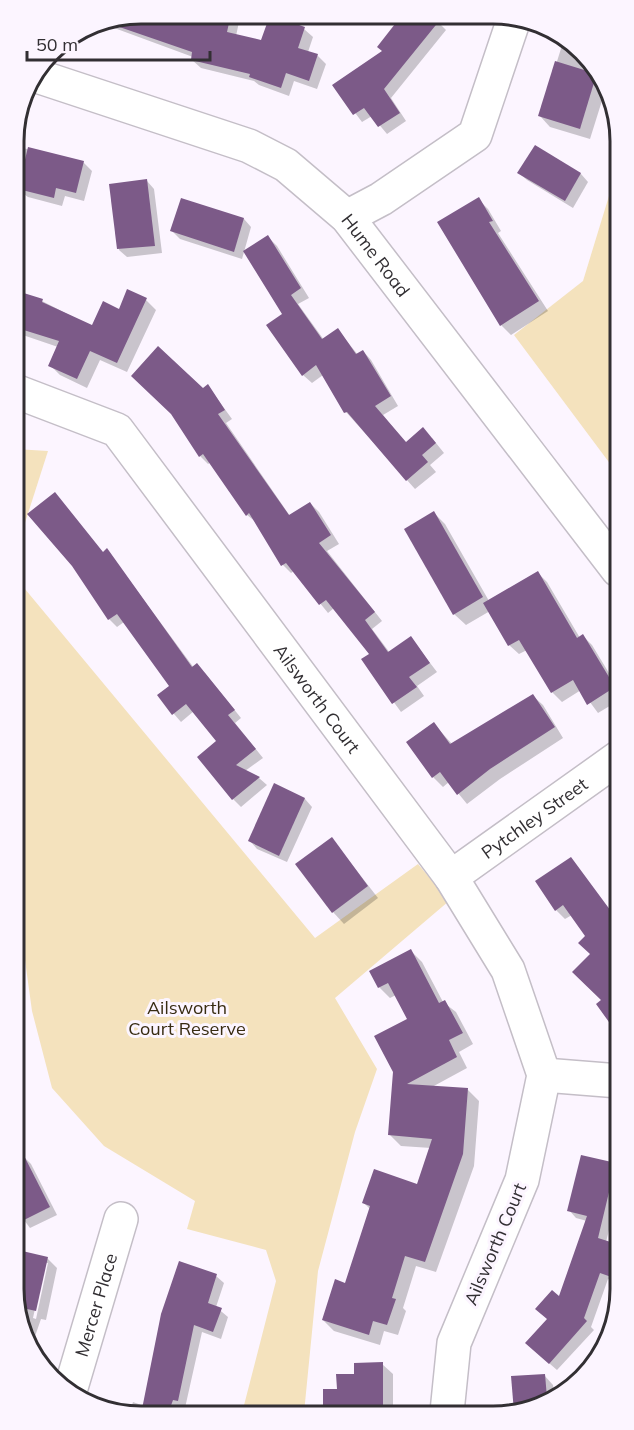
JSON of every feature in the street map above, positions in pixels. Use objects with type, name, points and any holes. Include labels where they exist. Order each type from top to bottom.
[{"type":"street","points":[[346,217],[381,199],[475,135],[512,25]]},
{"type":"street","name":"Hume Road","points":[[43,78],[249,146],[286,165],[346,217],[610,560]]},
{"type":"street","name":"Ailsworth Court","points":[[24,394],[117,430],[451,877],[508,970],[544,1075],[522,1180],[454,1343],[448,1406]]},
{"type":"street","name":"Pytchley Street","points":[[451,877],[610,764]]},
{"type":"street","points":[[544,1075],[610,1080]]},
{"type":"street","name":"Mercer Place","points":[[72,1383],[121,1219]]},
{"type":"green space","points":[[610,193],[610,464],[514,335],[583,281]]},
{"type":"green space","points":[[24,450],[48,451],[24,526]]},
{"type":"green space","name":"Ailsworth Court Reserve","points":[[24,588],[315,938],[418,864],[449,901],[335,998],[377,1069],[355,1132],[318,1271],[305,1406],[244,1406],[276,1281],[266,1250],[187,1229],[195,1201],[104,1146],[52,1088],[32,1011],[24,953]]},
{"type":"building","points":[[229,24],[227,32],[261,40],[267,24],[296,24],[305,27],[298,48],[318,54],[309,81],[286,73],[281,88],[249,77],[250,74],[191,60],[192,52],[117,26]]},
{"type":"building","points":[[395,24],[437,24],[384,89],[400,113],[378,127],[364,108],[353,115],[332,85],[382,51],[377,47]]},
{"type":"building","points":[[555,61],[586,71],[594,83],[580,129],[538,116]]},
{"type":"building","points":[[535,145],[581,173],[565,201],[517,173]]},
{"type":"building","points":[[28,147],[84,161],[76,193],[56,188],[54,198],[24,190],[24,164]]},
{"type":"building","points":[[147,179],[155,246],[117,249],[109,184]]},
{"type":"building","points":[[479,197],[493,221],[489,222],[539,301],[500,326],[437,222]]},
{"type":"building","points":[[181,198],[244,218],[234,252],[170,231]]},
{"type":"building","points":[[268,235],[301,288],[291,295],[322,339],[338,328],[356,354],[363,350],[391,396],[375,406],[406,442],[423,427],[436,443],[422,455],[428,462],[406,481],[347,412],[344,413],[316,365],[302,376],[266,325],[282,314],[243,251]]},
{"type":"building","points":[[127,289],[147,298],[117,363],[90,351],[77,379],[48,366],[59,341],[24,330],[24,293],[43,299],[42,302],[92,325],[103,301],[119,309]]},
{"type":"building","points":[[158,346],[203,388],[208,384],[225,410],[218,414],[289,515],[310,502],[331,535],[319,543],[375,612],[365,620],[388,652],[411,636],[430,663],[409,677],[417,687],[392,704],[361,659],[369,654],[326,600],[319,605],[286,563],[281,566],[249,513],[246,516],[203,454],[199,457],[171,414],[131,376]]},
{"type":"building","points":[[55,492],[103,552],[107,548],[192,667],[197,663],[235,710],[228,715],[256,749],[236,765],[260,777],[232,800],[197,757],[216,741],[186,704],[172,715],[157,695],[169,686],[117,614],[108,620],[72,566],[27,514]]},
{"type":"building","points":[[434,511],[483,597],[453,615],[404,529]]},
{"type":"building","points":[[538,571],[577,638],[583,634],[610,679],[610,690],[587,705],[573,680],[551,693],[519,640],[508,646],[483,603]]},
{"type":"building","points":[[533,694],[555,727],[490,769],[457,795],[440,772],[432,778],[406,742],[434,722],[450,744]]},
{"type":"building","points":[[274,783],[305,798],[279,856],[248,841]]},
{"type":"building","points":[[332,837],[368,886],[332,913],[295,864]]},
{"type":"building","points":[[571,857],[610,910],[610,1023],[596,1004],[601,1000],[572,972],[590,954],[578,943],[585,936],[563,905],[555,911],[535,881]]},
{"type":"building","points":[[411,949],[439,1003],[445,1000],[463,1033],[449,1040],[457,1057],[407,1084],[468,1088],[463,1154],[425,1262],[405,1256],[392,1298],[396,1299],[387,1325],[373,1321],[369,1335],[322,1320],[335,1279],[345,1283],[370,1206],[362,1203],[374,1169],[417,1184],[432,1139],[388,1135],[393,1072],[374,1036],[407,1019],[388,983],[378,988],[369,971]]},
{"type":"building","points":[[581,1155],[610,1162],[610,1188],[598,1238],[610,1242],[610,1276],[600,1273],[584,1318],[587,1321],[549,1364],[525,1343],[547,1319],[535,1309],[552,1290],[559,1296],[587,1216],[567,1211]]},
{"type":"building","points":[[24,1156],[50,1207],[24,1220]]},
{"type":"building","points":[[24,1251],[48,1257],[36,1311],[26,1309]]},
{"type":"building","points":[[179,1261],[217,1274],[208,1303],[222,1308],[213,1332],[194,1325],[178,1401],[173,1400],[171,1406],[143,1406],[161,1314]]},
{"type":"building","points":[[383,1362],[383,1406],[323,1406],[323,1389],[337,1389],[336,1374],[354,1374],[354,1363]]},
{"type":"building","points":[[545,1374],[547,1393],[513,1404],[511,1376]]}]
